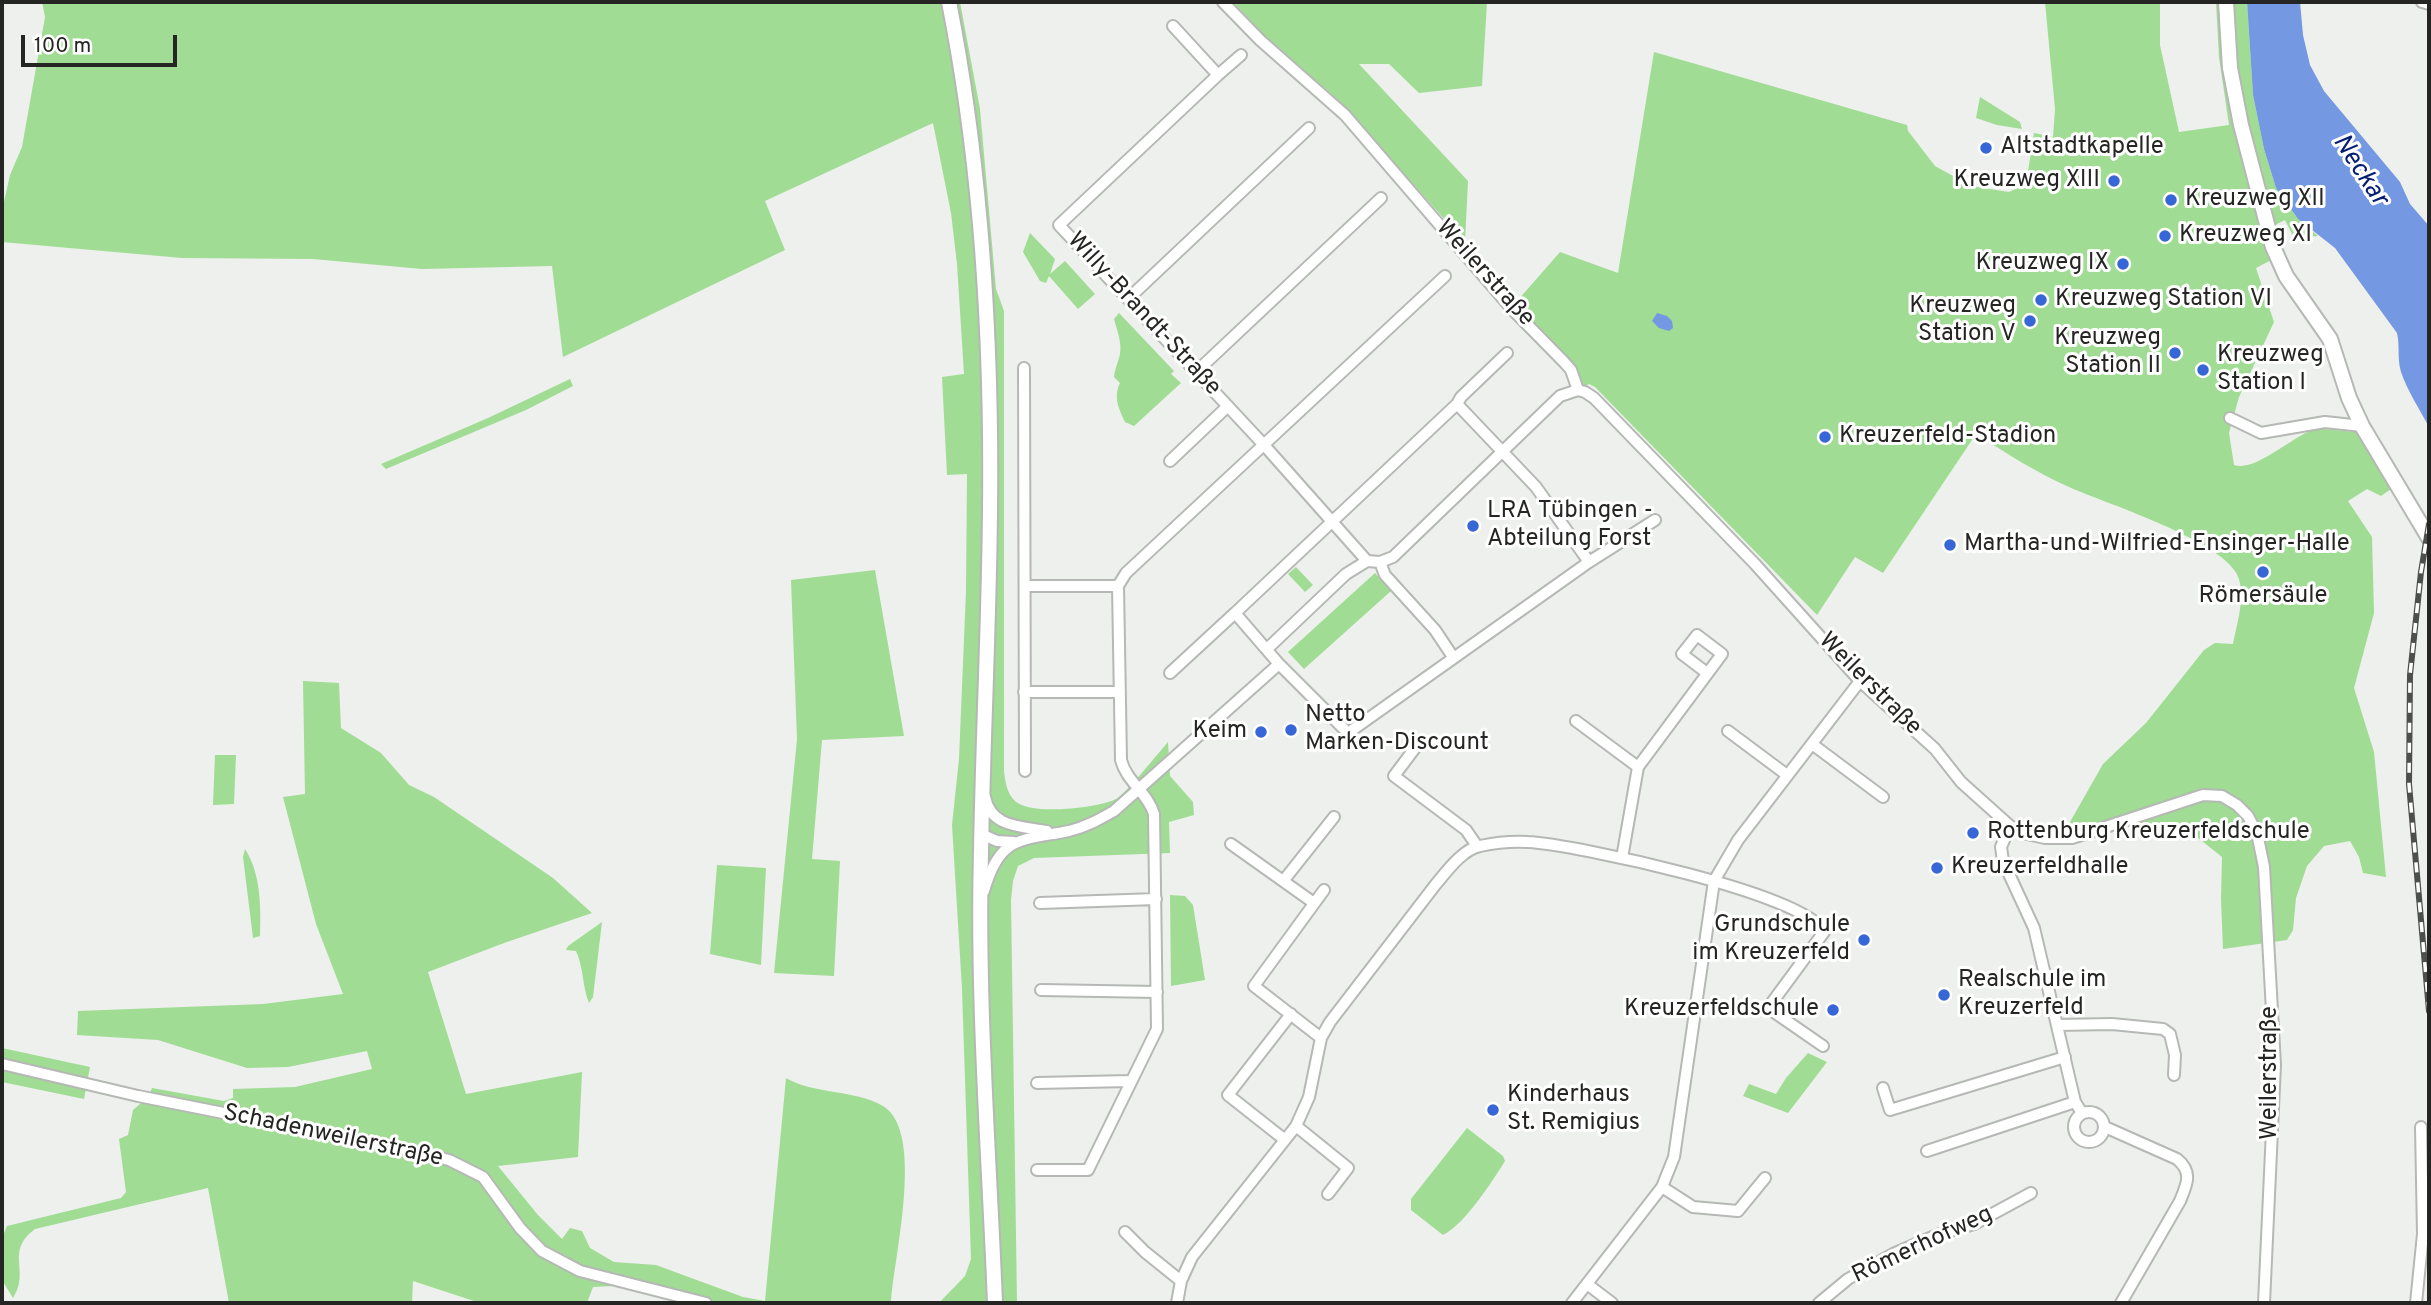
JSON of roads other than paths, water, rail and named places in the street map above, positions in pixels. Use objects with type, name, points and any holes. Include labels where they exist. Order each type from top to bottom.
[{"type":"main road","points":[[949,2],[964,82],[975,174],[988,347],[990,513],[980,904],[995,1303]]},
{"type":"main road","points":[[2226,2],[2230,68],[2241,125],[2273,247],[2286,276],[2330,339],[2349,398],[2362,426],[2429,538]]},
{"type":"street","name":"Weilerstraße","points":[[1223,2],[1260,40],[1345,116],[1511,308],[1571,370],[1578,390],[1594,398],[1755,564],[1860,681],[1935,749],[1961,782],[2010,826],[2045,838],[2072,838],[2203,795],[2222,796],[2248,816],[2257,832],[2264,867],[2275,1065],[2264,1303]]},
{"type":"street","points":[[2422,2],[2429,4]]},
{"type":"street","points":[[1173,26],[1218,75],[1241,55]]},
{"type":"street","name":"Willy-Brandt-Straße","points":[[1218,75],[1059,225],[1264,445],[1367,561]]},
{"type":"street","points":[[1129,298],[1308,128]]},
{"type":"street","points":[[1196,372],[1381,198]]},
{"type":"street","points":[[1037,1170],[1088,1170],[1157,1028],[1154,814],[1123,768],[1121,760],[1118,586],[1126,573],[1445,276]]},
{"type":"street","points":[[1170,673],[1334,522],[1507,353]]},
{"type":"street","points":[[1024,368],[1025,771]]},
{"type":"street","points":[[1267,649],[1346,573],[1367,561],[1380,562],[1393,557],[1560,397],[1578,390]]},
{"type":"street","points":[[1457,404],[1536,487],[1589,562]]},
{"type":"street","name":"Willy-Brandt-Straße","points":[[1170,461],[1228,406]]},
{"type":"street","points":[[2230,418],[2261,433],[2325,422],[2362,426]]},
{"type":"street","points":[[1235,613],[1279,664],[1348,733],[1589,562],[1655,520]]},
{"type":"street","points":[[1380,562],[1385,575],[1435,630],[1453,657]]},
{"type":"street","points":[[1026,586],[1118,586]]},
{"type":"street","points":[[981,834],[997,841],[1014,842],[1082,828],[1114,811],[1279,664]]},
{"type":"street","points":[[1622,858],[1638,767],[1707,673]]},
{"type":"street","points":[[1572,1303],[1662,1187],[1674,1157],[1714,881],[1738,840],[1860,681]]},
{"type":"street","points":[[1024,692],[1120,692]]},
{"type":"street","points":[[1576,721],[1638,767]]},
{"type":"street","points":[[1728,731],[1787,775]]},
{"type":"street","points":[[1812,744],[1883,797]]},
{"type":"street","points":[[1415,748],[1394,776],[1466,830],[1477,846]]},
{"type":"street","points":[[982,780],[988,808],[993,817],[1017,826],[1054,832]]},
{"type":"street","points":[[1284,880],[1335,817]]},
{"type":"street","points":[[981,834],[993,827],[1017,826]]},
{"type":"street","points":[[2010,826],[2001,847],[2003,861],[2034,928],[2075,1102],[2082,1113]]},
{"type":"street","points":[[980,904],[994,862],[1014,842]]},
{"type":"street","points":[[1177,1303],[1181,1281],[1192,1257],[1296,1126],[1310,1097],[1321,1038],[1329,1022],[1436,884],[1455,862],[1477,846],[1527,842],[1622,858],[1714,881],[1765,897],[1797,911],[1823,928],[1824,932],[1768,1008],[1823,1046]]},
{"type":"street","points":[[1231,844],[1314,904]]},
{"type":"street","points":[[1321,1038],[1254,986],[1324,890]]},
{"type":"street","points":[[1040,902],[1156,899]]},
{"type":"street","points":[[1041,990],[1157,992]]},
{"type":"street","points":[[1285,1140],[1228,1095],[1291,1014]]},
{"type":"street","points":[[2057,1025],[2112,1024],[2163,1030],[2170,1034],[2175,1055],[2174,1074]]},
{"type":"street","points":[[1883,1088],[1890,1110],[2065,1057]]},
{"type":"street","name":"Schadenweilerstraße","points":[[2,1064],[138,1096],[449,1160],[483,1177],[520,1228],[542,1251],[580,1271],[706,1303]]},
{"type":"street","points":[[1037,1083],[1130,1081]]},
{"type":"street","points":[[1927,1151],[2075,1102]]},
{"type":"street","points":[[2082,1113],[2098,1113],[2103,1119],[2104,1134],[2092,1142],[2079,1138],[2074,1125],[2082,1113]]},
{"type":"street","points":[[1296,1126],[1348,1168],[1328,1194]]},
{"type":"street","points":[[2105,1127],[2177,1159],[2188,1172],[2180,1201],[2122,1303]]},
{"type":"street","points":[[2416,1303],[2423,1234],[2421,1127]]},
{"type":"street","points":[[1662,1187],[1693,1207],[1738,1212],[1765,1178]]},
{"type":"street","name":"Römerhofweg","points":[[1819,1303],[1848,1279],[1893,1254],[1937,1235],[1974,1224],[2031,1193]]},
{"type":"street","points":[[1125,1232],[1144,1252],[1181,1281]]},
{"type":"street","points":[[1587,1284],[1612,1303]]},
{"type":"water","name":"Neckar","points":[[2247,2],[2300,2],[2303,35],[2310,65],[2324,91],[2400,182],[2410,204],[2429,226],[2429,427],[2401,372],[2397,333],[2335,248],[2298,219],[2276,188],[2264,149],[2253,95]]},
{"type":"water","points":[[1657,313],[1667,316],[1672,321],[1673,328],[1669,331],[1659,328],[1652,321]]},
{"type":"railway","points":[[2429,524],[2410,675],[2409,784],[2429,1011]]},
{"type":"place","name":"Altstadtkapelle","points":[[1986,148]]},
{"type":"place","name":"Kreuzweg XIII","points":[[2114,181]]},
{"type":"place","name":"Kreuzweg XII","points":[[2171,200]]},
{"type":"place","name":"Kreuzweg XI","points":[[2165,236]]},
{"type":"place","name":"Kreuzweg IX","points":[[2123,264]]},
{"type":"place","name":"Kreuzweg Station VI","points":[[2041,300]]},
{"type":"place","name":"Kreuzweg Station V","points":[[2030,321]]},
{"type":"place","name":"Kreuzweg Station II","points":[[2175,353]]},
{"type":"place","name":"Kreuzweg Station I","points":[[2203,370]]},
{"type":"place","name":"Kreuzerfeld-Stadion","points":[[1825,437]]},
{"type":"place","name":"LRA Tübingen - Abteilung Forst","points":[[1473,526]]},
{"type":"place","name":"Martha-und-Wilfried-Ensinger-Halle","points":[[1950,545]]},
{"type":"place","name":"Römersäule","points":[[2263,572]]},
{"type":"place","name":"Netto Marken-Discount","points":[[1291,730]]},
{"type":"place","name":"Keim","points":[[1261,732]]},
{"type":"place","name":"Rottenburg Kreuzerfeldschule","points":[[1973,833]]},
{"type":"place","name":"Kreuzerfeldhalle","points":[[1937,868]]},
{"type":"place","name":"Grundschule im Kreuzerfeld","points":[[1864,940]]},
{"type":"place","name":"Realschule im Kreuzerfeld","points":[[1944,995]]},
{"type":"place","name":"Kreuzerfeldschule","points":[[1833,1010]]},
{"type":"place","name":"Kinderhaus St. Remigius","points":[[1493,1110]]}]
